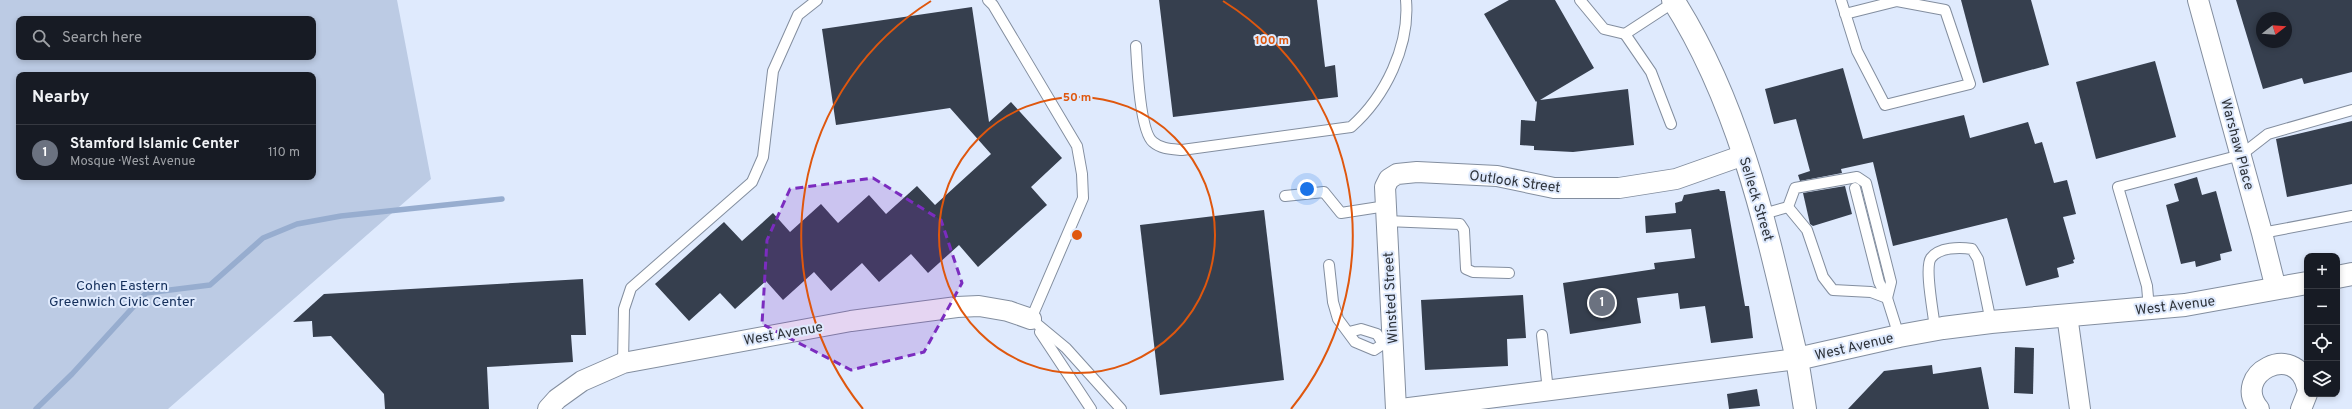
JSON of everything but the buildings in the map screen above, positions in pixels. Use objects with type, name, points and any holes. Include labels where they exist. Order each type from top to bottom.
[{"type":"main road","name":"Selleck Street","points":[[1674,1],[1704,56],[1744,156],[1763,214],[1797,359],[1805,409]]},
{"type":"main road","points":[[2340,276],[2352,274]]},
{"type":"main road","name":"West Avenue","points":[[1797,359],[1935,329],[1991,322],[2149,309],[2203,302],[2304,284]]},
{"type":"street","name":"Warshaw Place","points":[[2198,0],[2276,289]]},
{"type":"street","name":"Outlook Street","points":[[1385,187],[1389,179],[1397,174],[1417,172],[1497,176],[1554,188],[1619,188],[1676,179],[1744,156]]},
{"type":"street","name":"Winsted Street","points":[[1385,187],[1387,344],[1396,409]]},
{"type":"street","name":"West Avenue","points":[[548,409],[557,399],[582,381],[623,363],[851,321],[957,307],[979,306],[1008,311],[1031,319]]},
{"type":"street","points":[[2067,315],[2080,409]]},
{"type":"street","name":"West Avenue","points":[[1401,409],[1797,359]]},
{"type":"street","points":[[2259,409],[2253,397],[2252,388],[2257,376],[2267,367],[2285,364],[2294,367],[2301,373],[2304,380]]},
{"type":"street","points":[[2301,409],[2306,397]]},
{"type":"lane","points":[[623,363],[624,309],[631,288],[752,182],[763,157],[773,71],[798,15],[818,0]]},
{"type":"lane","points":[[988,0],[993,5],[1029,63],[1077,146],[1082,174],[1083,198],[1031,319]]},
{"type":"lane","points":[[1136,46],[1144,126],[1151,141],[1162,148],[1182,150],[1351,127],[1363,116],[1395,64],[1404,42],[1407,19],[1406,0]]},
{"type":"lane","points":[[1580,0],[1604,29],[1625,34],[1651,72],[1671,124]]},
{"type":"lane","points":[[1841,0],[1845,14],[1857,51],[1885,105],[1970,84],[1946,10],[1897,1],[1845,14]]},
{"type":"lane","points":[[1625,34],[1674,1]]},
{"type":"lane","points":[[2149,309],[2147,286],[2118,187],[2241,155],[2268,134],[2352,110]]},
{"type":"lane","points":[[1788,207],[1795,188],[1857,177],[1866,183],[1891,282],[1888,298]]},
{"type":"lane","points":[[1855,188],[1879,282],[1888,298],[1899,336]]},
{"type":"lane","points":[[1285,196],[1324,192],[1341,213],[1386,214],[1460,224],[1464,230],[1466,269],[1474,272],[1509,273]]},
{"type":"lane","points":[[1763,214],[1788,207]]},
{"type":"lane","points":[[1788,207],[1807,230],[1823,277],[1833,290],[1871,292],[1888,298]]},
{"type":"lane","points":[[2262,233],[2352,216]]},
{"type":"lane","points":[[1935,329],[1928,270],[1931,258],[1940,251],[1961,247],[1972,249],[1978,259],[1991,322]]},
{"type":"lane","points":[[1329,265],[1334,308],[1338,319],[1355,342],[1374,350],[1387,344],[1377,334],[1361,329],[1349,332]]},
{"type":"lane","points":[[1031,319],[1091,409]]},
{"type":"lane","points":[[1031,319],[1066,348],[1121,409]]},
{"type":"lane","points":[[1542,335],[1548,391]]},
{"type":"highlighted area","points":[[873,178],[941,220],[962,283],[924,352],[851,370],[762,324],[767,240],[790,189]]},
{"type":"green space","name":"Cohen Eastern Greenwich Civic Center","points":[[0,0],[397,0],[431,179],[168,409],[0,409]]},
{"type":"waterway","points":[[36,409],[72,374],[146,293],[210,285],[263,238],[297,224],[341,216],[502,199]]},
{"type":"place","name":"Stamford Islamic Center","points":[[1602,303]]}]
